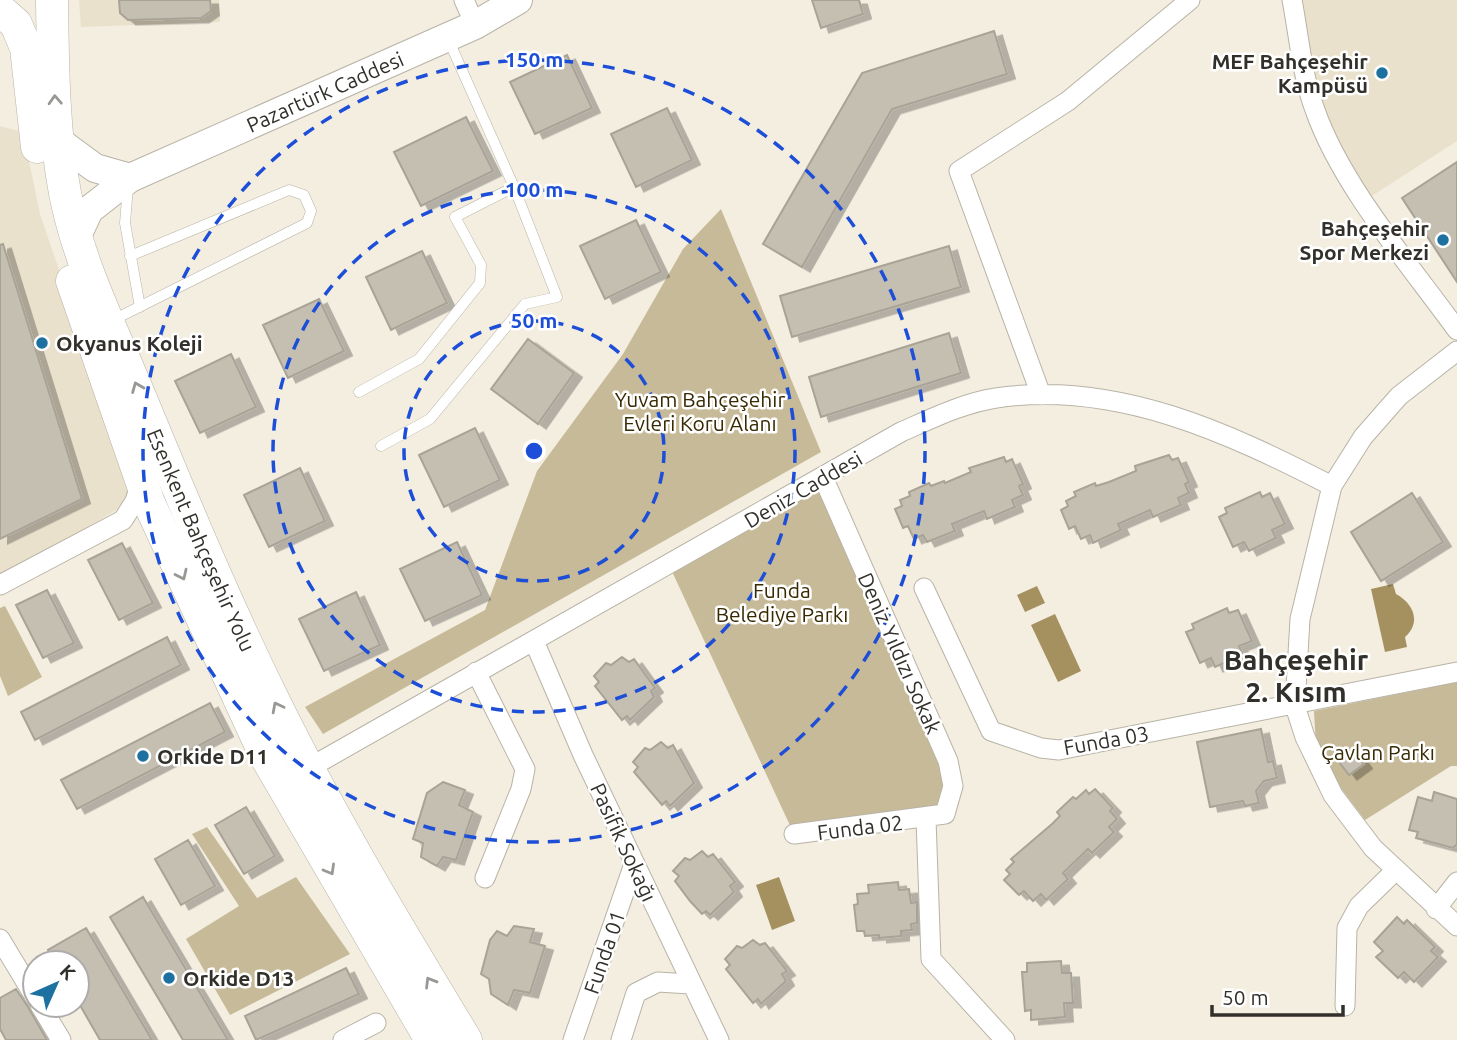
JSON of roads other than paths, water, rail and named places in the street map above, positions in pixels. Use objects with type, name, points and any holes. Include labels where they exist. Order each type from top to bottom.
[{"type":"main road","name":"Esenkent Bahçeşehir Yolu","points":[[7,20],[32,17],[51,0]]},
{"type":"main road","name":"Esenkent Bahçeşehir Yolu","points":[[51,0],[57,140],[76,238],[232,614],[309,768],[466,1040]]},
{"type":"main road","name":"Esenkent Bahçeşehir Yolu","points":[[7,20],[21,32],[29,60],[41,172],[49,215],[141,480],[281,784],[431,1040]]},
{"type":"main road","points":[[281,784],[309,768]]},
{"type":"street","name":"Pazartürk Caddesi","points":[[76,238],[89,210],[130,178],[447,37],[470,12],[518,0]]},
{"type":"street","points":[[1041,395],[959,171],[1068,101],[1190,0]]},
{"type":"street","points":[[1292,0],[1314,108],[1325,134],[1364,201],[1457,330]]},
{"type":"street","points":[[57,140],[94,168],[130,178]]},
{"type":"street","points":[[1457,351],[1390,406],[1363,437],[1332,486],[1300,619],[1295,706],[1305,737],[1334,795],[1373,848],[1457,926]]},
{"type":"street","name":"Deniz Caddesi","points":[[309,768],[901,432],[954,409],[995,398],[1041,395],[1115,401],[1185,418],[1251,444],[1332,486]]},
{"type":"street","name":"Deniz Yıldızı Sokak","points":[[823,477],[948,761],[953,786],[945,814],[926,819]]},
{"type":"street","points":[[0,585],[123,520],[135,501],[141,480]]},
{"type":"street","points":[[123,520],[145,524],[165,537]]},
{"type":"street","name":"Funda 03","points":[[924,589],[991,732],[1041,748],[1059,750],[1457,673]]},
{"type":"street","name":"Pasifik Sokağı","points":[[534,640],[634,864],[719,1040]]},
{"type":"street","points":[[476,671],[524,769],[521,789],[485,878]]},
{"type":"street","points":[[926,819],[931,959],[1005,1040]]},
{"type":"street","name":"Funda 02","points":[[793,834],[926,819]]},
{"type":"street","name":"Funda 01","points":[[573,1040],[634,864]]},
{"type":"street","points":[[1345,1006],[1347,928],[1359,906],[1395,870]]},
{"type":"street","points":[[1436,909],[1457,882]]},
{"type":"street","points":[[0,939],[21,974]]},
{"type":"street","name":"Funda 01","points":[[621,1040],[636,993],[658,982],[690,984]]},
{"type":"street","points":[[48,1019],[61,1040]]},
{"type":"street","points":[[343,1040],[376,1023]]},
{"type":"lane","points":[[382,446],[430,419],[525,304],[557,297],[514,187],[447,37]]},
{"type":"lane","points":[[130,178],[125,223],[140,307]]},
{"type":"lane","points":[[359,392],[419,359],[480,283],[481,265],[455,217],[514,187]]},
{"type":"lane","points":[[110,321],[307,223],[311,211],[304,195],[289,191],[130,256]]},
{"type":"place","name":"MEF Bahçeşehir Kampüsü","points":[[1382,73]]},
{"type":"place","name":"Bahçeşehir Spor Merkezi","points":[[1443,240]]},
{"type":"place","name":"Okyanus Koleji","points":[[42,343]]},
{"type":"place","name":"Orkide D11","points":[[143,756]]},
{"type":"place","name":"Orkide D13","points":[[169,978]]},
{"type":"district","name":"Bahçeşehir 2. Kısım","points":[[1296,675]]},
{"type":"park label","name":"Yuvam Bahçeşehir Evleri Koru Alanı","points":[[700,411]]},
{"type":"park label","name":"Funda Belediye Parkı","points":[[782,602]]},
{"type":"park label","name":"Çavlan Parkı","points":[[1378,752]]}]
